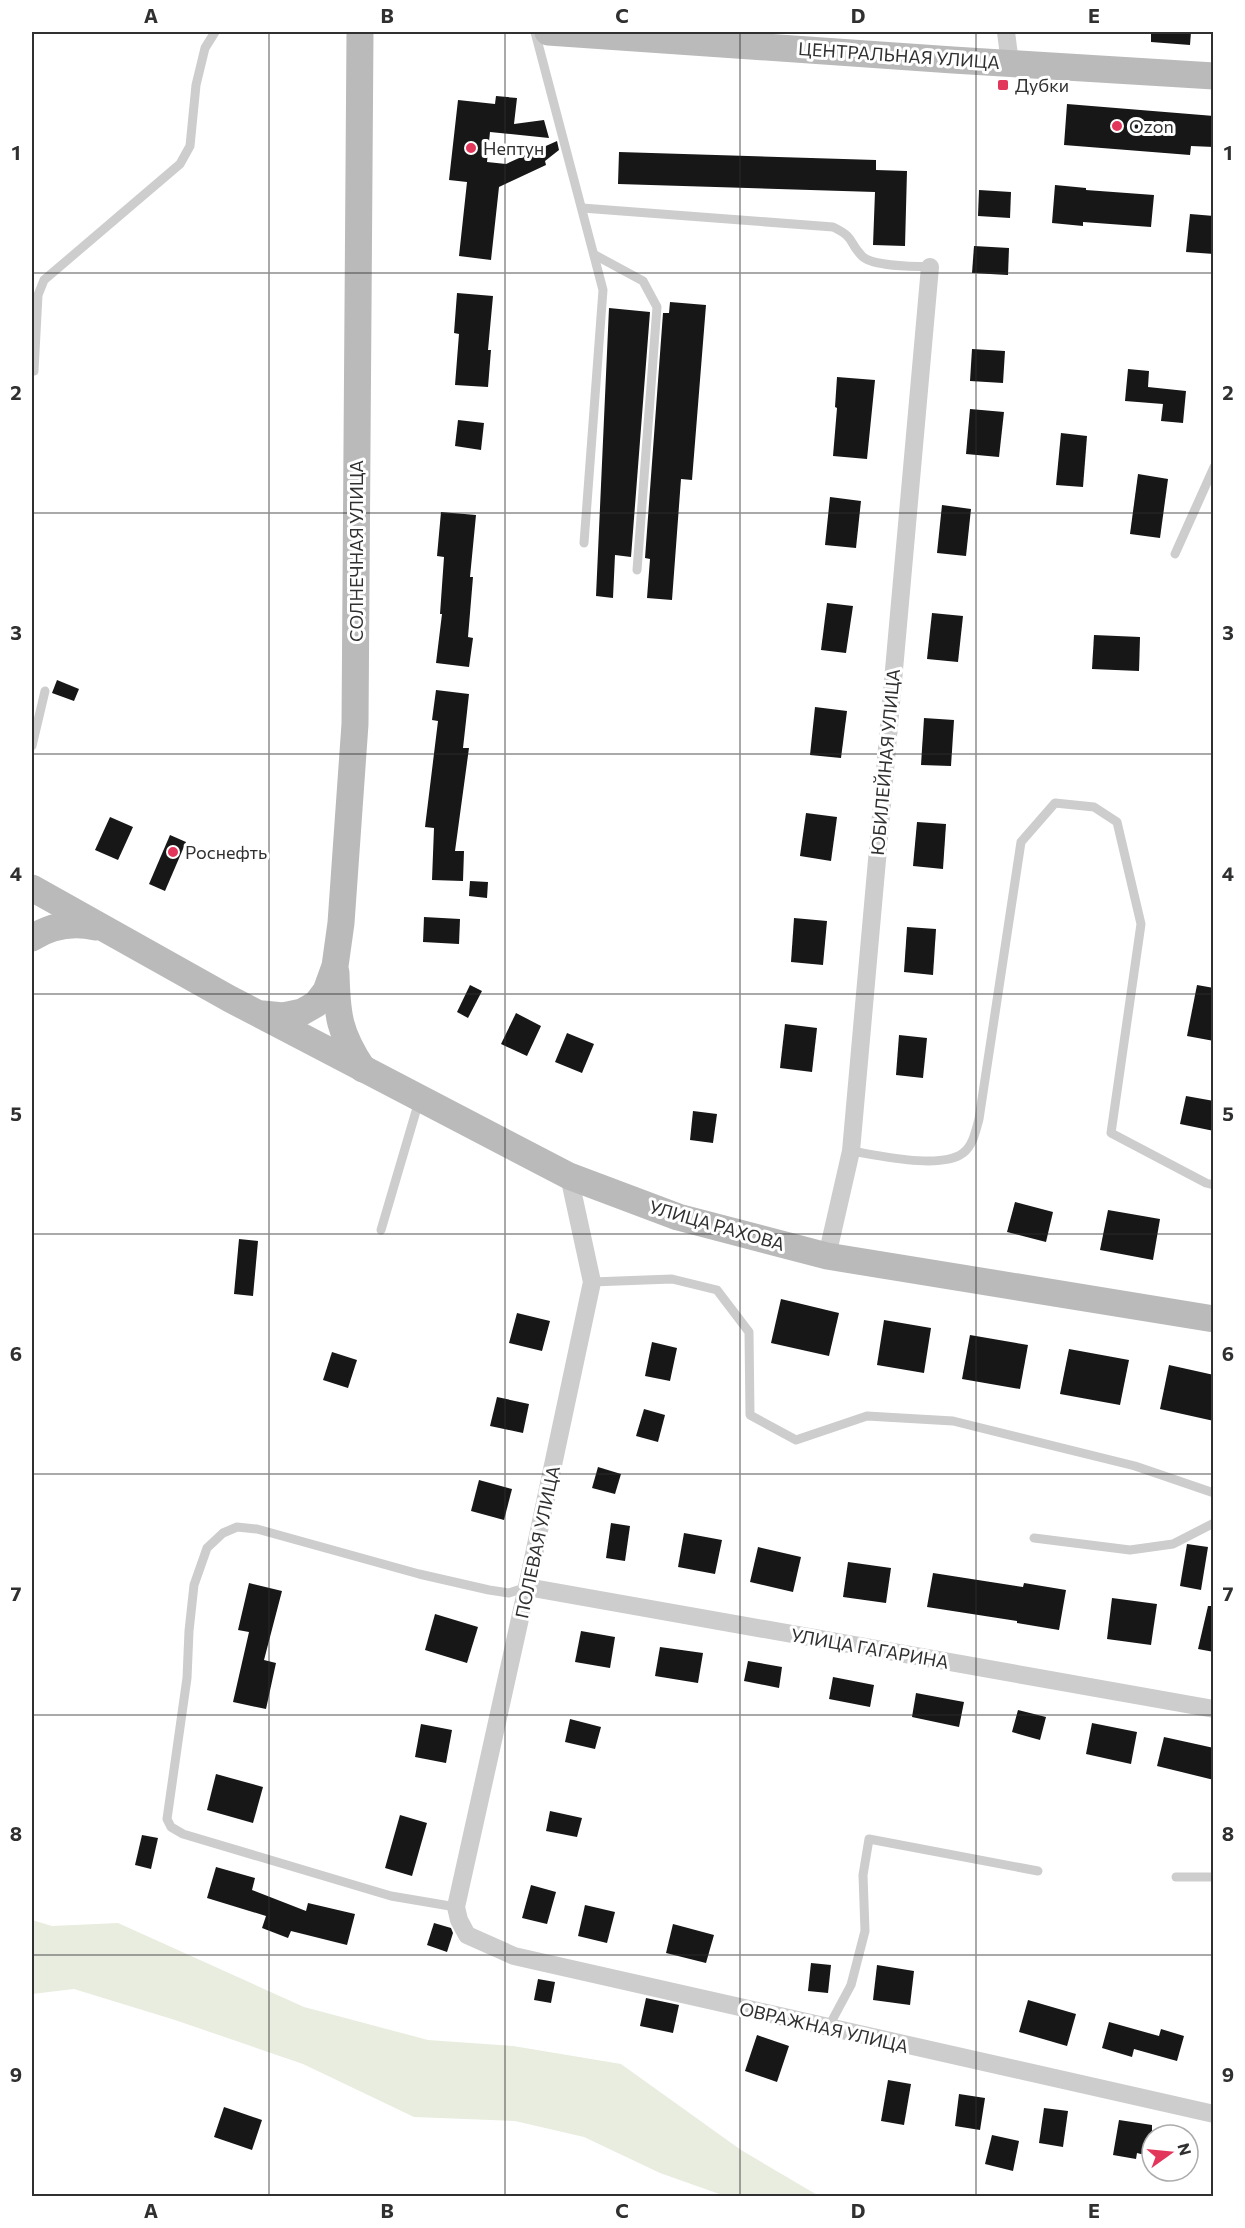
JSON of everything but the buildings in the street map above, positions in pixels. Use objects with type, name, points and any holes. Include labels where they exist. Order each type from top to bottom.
[{"type":"main road","name":"СОЛНЕЧНАЯ УЛИЦА","points":[[259,1013],[283,1016],[302,1012],[316,1004],[326,991],[335,966],[348,846],[355,724],[360,32]]},
{"type":"main road","name":"ЦЕНТРАЛЬНАЯ УЛИЦА","points":[[548,32],[615,33],[953,60],[1214,75]]},
{"type":"main road","name":"УЛИЦА РАХОВА","points":[[32,888],[100,928],[569,1176],[678,1218],[827,1256],[1214,1319]]},
{"type":"main road","points":[[32,938],[46,930],[64,925],[81,924],[100,928]]},
{"type":"main road","points":[[335,966],[336,1007],[341,1030],[363,1069]]},
{"type":"street","points":[[1006,32],[1010,63]]},
{"type":"street","name":"ЮБИЛЕЙНАЯ УЛИЦА","points":[[827,1256],[851,1151],[930,267]]},
{"type":"street","name":"ПОЛЕВАЯ УЛИЦА","points":[[456,1907],[592,1282],[569,1176]]},
{"type":"street","name":"УЛИЦА ГАГАРИНА","points":[[527,1587],[1214,1708]]},
{"type":"street","name":"ОВРАЖНАЯ УЛИЦА","points":[[456,1907],[459,1920],[467,1935],[514,1956],[1214,2114]]},
{"type":"lane","points":[[32,371],[34,371],[38,295],[44,280],[180,164],[190,146],[196,85],[205,48],[215,32]]},
{"type":"lane","points":[[535,32],[603,290],[584,543]]},
{"type":"lane","points":[[582,208],[833,227],[848,234],[862,257],[872,262],[930,267]]},
{"type":"lane","points":[[595,255],[643,281],[657,307],[637,570]]},
{"type":"lane","points":[[1175,554],[1214,467]]},
{"type":"lane","points":[[32,746],[45,691]]},
{"type":"lane","points":[[851,1151],[904,1160],[933,1161],[963,1153],[974,1137],[979,1119],[1021,842],[1055,803],[1094,807],[1117,822],[1141,924],[1112,1133],[1206,1183],[1214,1185]]},
{"type":"lane","points":[[381,1230],[420,1099]]},
{"type":"lane","points":[[592,1282],[672,1279],[717,1290],[749,1332],[750,1415],[796,1440],[867,1416],[953,1421],[1136,1466],[1214,1493]]},
{"type":"lane","points":[[1034,1539],[1130,1550],[1173,1544],[1214,1523]]},
{"type":"lane","points":[[456,1907],[391,1896],[183,1834],[171,1827],[167,1818],[187,1678],[194,1585],[207,1548],[223,1533],[237,1527],[257,1529],[419,1574],[489,1590],[509,1593],[527,1587]]},
{"type":"lane","points":[[828,2028],[851,1985],[865,1931],[863,1875],[869,1839],[1038,1870]]},
{"type":"lane","points":[[1176,1877],[1214,1877]]},
{"type":"shaded area","points":[[32,1920],[52,1926],[118,1923],[304,2007],[428,2040],[513,2046],[621,2064],[741,2150],[819,2196],[725,2196],[660,2173],[584,2137],[515,2121],[414,2117],[303,2064],[175,2020],[74,1989],[32,1994]]},
{"type":"place","name":"Дубки","points":[[1003,85]]},
{"type":"place","name":"Ozon","points":[[1117,126]]},
{"type":"place","name":"Нептун","points":[[471,148]]},
{"type":"place","name":"Роснефть","points":[[173,852]]}]
